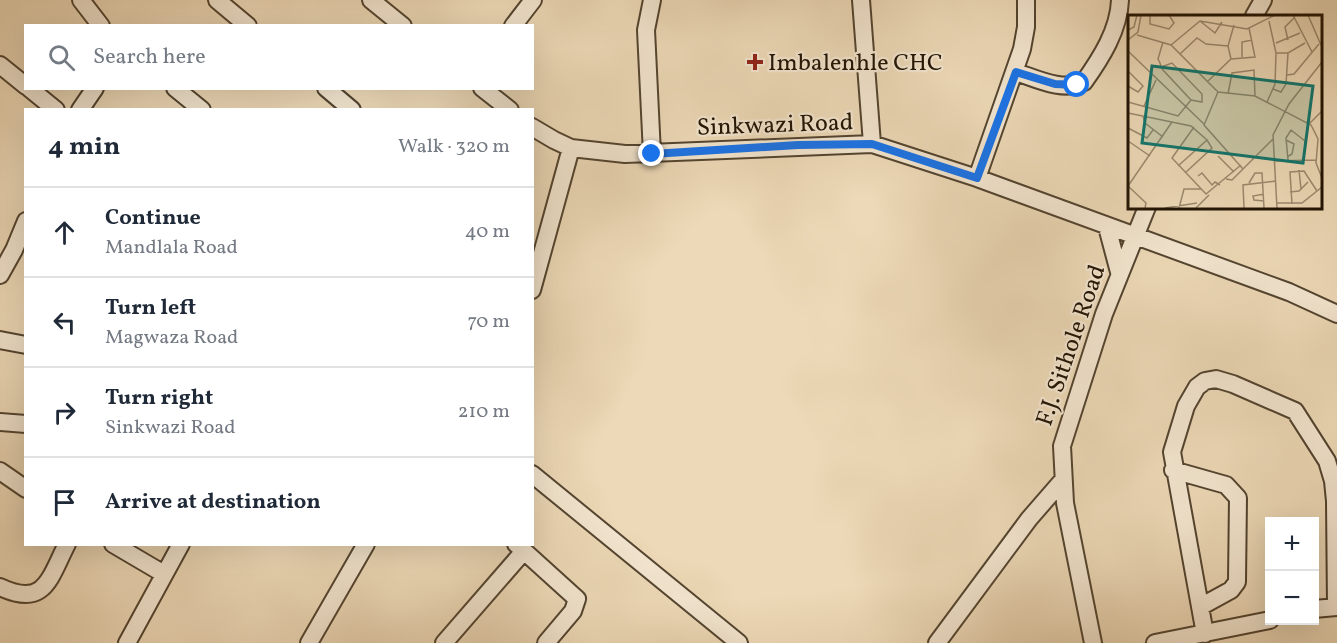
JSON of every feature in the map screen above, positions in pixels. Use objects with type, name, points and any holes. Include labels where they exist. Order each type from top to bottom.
[{"type":"street","points":[[81,0],[99,24]]},
{"type":"street","points":[[217,0],[246,24]]},
{"type":"street","points":[[371,0],[399,24]]},
{"type":"street","points":[[515,24],[533,0]]},
{"type":"street","points":[[652,0],[646,30],[652,154]]},
{"type":"street","points":[[861,0],[872,144]]},
{"type":"street","points":[[977,178],[1016,72],[1026,27],[1026,0]]},
{"type":"street","points":[[1016,72],[1055,84],[1077,85],[1084,82],[1112,35],[1120,15],[1120,0]]},
{"type":"street","points":[[1255,15],[1263,0]]},
{"type":"street","points":[[0,65],[24,84]]},
{"type":"street","points":[[31,90],[53,108]]},
{"type":"street","points":[[81,108],[94,90]]},
{"type":"street","points":[[177,90],[200,108]]},
{"type":"street","points":[[485,90],[507,108]]},
{"type":"street","points":[[334,91],[350,108]]},
{"type":"street","name":"Sinkwazi Road","points":[[534,128],[554,141],[586,151],[652,154],[798,145],[872,144],[977,178],[1103,226],[1289,292],[1337,314]]},
{"type":"street","points":[[534,283],[572,148]]},
{"type":"street","points":[[1119,273],[1103,226],[1122,222],[1144,208]]},
{"type":"street","name":"F.J. Sithole Road","points":[[1093,643],[1073,550],[1062,481],[1064,432],[1119,273],[1146,208]]},
{"type":"street","points":[[0,275],[24,226]]},
{"type":"street","points":[[0,340],[24,345]]},
{"type":"street","points":[[1205,634],[1173,470],[1172,452],[1186,406],[1197,387],[1205,381],[1216,379],[1233,384],[1295,411],[1327,461],[1333,480],[1336,607],[1319,609]]},
{"type":"street","points":[[0,422],[24,424]]},
{"type":"street","points":[[1173,470],[1226,485],[1238,498],[1240,510],[1238,582],[1231,590],[1200,607]]},
{"type":"street","points":[[0,471],[24,488]]},
{"type":"street","points":[[534,476],[739,643]]},
{"type":"street","points":[[942,642],[1029,519],[1062,481]]},
{"type":"street","points":[[0,587],[23,595],[33,595],[44,587],[66,546]]},
{"type":"street","points":[[116,546],[164,574]]},
{"type":"street","points":[[127,643],[181,546]]},
{"type":"street","points":[[309,643],[365,546]]},
{"type":"street","points":[[444,643],[520,548],[577,599],[573,611],[546,643]]},
{"type":"street","points":[[1155,643],[1265,621]]},
{"type":"place","name":"Imbalenhle CHC","points":[[755,62]]},
{"type":"route","points":[[652,154],[798,145],[872,144],[977,178],[1016,72],[1055,84],[1077,85]]}]
